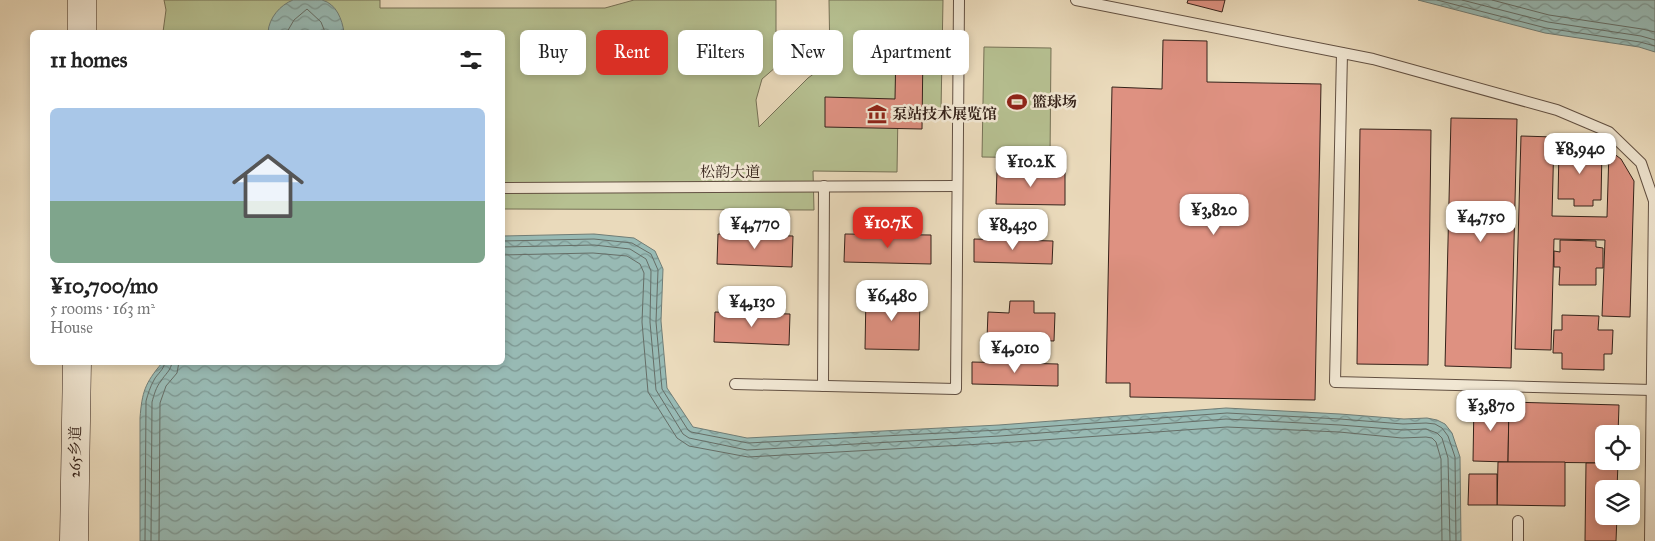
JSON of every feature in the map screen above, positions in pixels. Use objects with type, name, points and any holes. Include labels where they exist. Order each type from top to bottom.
[{"type":"street","points":[[82,0],[82,30]]},
{"type":"street","name":"265乡道","points":[[74,541],[77,365]]},
{"type":"lane","points":[[736,384],[956,389],[959,0]]},
{"type":"lane","points":[[1076,0],[1373,59],[1557,110],[1609,132],[1641,163],[1654,201],[1650,541]]},
{"type":"lane","points":[[1342,52],[1335,382],[1652,390]]},
{"type":"lane","points":[[823,386],[824,186]]},
{"type":"lane","name":"松韵大道","points":[[505,188],[957,186]]},
{"type":"lane","points":[[1518,521],[1518,541]]},
{"type":"green space","points":[[164,0],[380,0],[380,8],[605,8],[634,0],[776,0],[776,30],[773,30],[773,70],[762,79],[756,100],[759,127],[812,75],[843,75],[843,30],[829,30],[829,0],[943,0],[942,30],[853,30],[853,75],[942,75],[941,111],[898,111],[897,172],[813,171],[814,210],[505,209],[505,30],[163,30],[166,10]]},
{"type":"green space","name":"篮球场","points":[[984,47],[1051,48],[1050,158],[982,157]]},
{"type":"water","points":[[293,0],[322,0],[327,2],[338,13],[344,30],[268,30],[270,22],[284,5]]},
{"type":"water","points":[[1418,0],[1655,0],[1655,52],[1639,47],[1545,33]]},
{"type":"water","points":[[594,234],[634,238],[655,251],[663,269],[661,321],[667,388],[693,427],[747,438],[999,425],[1226,408],[1404,419],[1427,418],[1445,424],[1452,433],[1460,457],[1461,541],[140,541],[141,409],[145,388],[160,365],[505,365],[505,236]]},
{"type":"building","points":[[1188,0],[1225,0],[1222,12],[1187,3]]},
{"type":"building","points":[[1163,40],[1207,41],[1207,82],[1321,84],[1315,400],[1130,397],[1130,383],[1106,383],[1112,87],[1162,89]]},
{"type":"building","points":[[895,75],[923,75],[922,129],[825,127],[825,97],[895,99]]},
{"type":"building","points":[[1451,118],[1517,119],[1511,368],[1445,366]]},
{"type":"building","points":[[1360,129],[1431,130],[1428,365],[1357,364]]},
{"type":"building","points":[[1521,136],[1554,137],[1552,216],[1607,217],[1609,150],[1621,159],[1634,181],[1630,317],[1602,316],[1605,240],[1554,239],[1551,350],[1515,349]]},
{"type":"building","points":[[1559,148],[1602,149],[1601,200],[1593,200],[1593,206],[1574,206],[1574,199],[1558,199]]},
{"type":"building","points":[[997,170],[1065,171],[1065,205],[996,204]]},
{"type":"building","points":[[718,234],[793,236],[792,267],[717,264]]},
{"type":"building","points":[[845,234],[931,235],[931,264],[844,262]]},
{"type":"building","points":[[974,239],[1053,241],[1052,264],[974,262]]},
{"type":"building","points":[[1560,240],[1596,241],[1596,247],[1603,248],[1603,268],[1596,268],[1596,285],[1559,285],[1560,267],[1554,267],[1554,251],[1560,252]]},
{"type":"building","points":[[866,294],[920,296],[919,350],[865,349]]},
{"type":"building","points":[[1010,301],[1034,301],[1034,313],[1055,313],[1054,341],[987,339],[988,312],[1009,313]]},
{"type":"building","points":[[715,312],[790,314],[789,345],[714,342]]},
{"type":"building","points":[[1562,315],[1599,316],[1598,330],[1613,330],[1612,354],[1604,354],[1604,370],[1562,369],[1562,353],[1553,353],[1554,330],[1562,330]]},
{"type":"building","points":[[972,362],[1058,364],[1058,386],[972,384]]},
{"type":"building","points":[[1474,402],[1509,402],[1508,462],[1473,461]]},
{"type":"building","points":[[1509,402],[1619,405],[1618,425],[1595,425],[1595,463],[1508,462]]},
{"type":"building","points":[[1498,462],[1565,462],[1565,506],[1497,505]]},
{"type":"building","points":[[1586,463],[1595,463],[1595,470],[1618,470],[1617,480],[1595,480],[1595,525],[1617,525],[1616,541],[1585,541]]},
{"type":"building","points":[[1469,474],[1497,474],[1497,505],[1468,505]]},
{"type":"place","name":"篮球场","points":[[1017,102]]},
{"type":"place","name":"泵站技术展览馆","points":[[877,114]]}]
